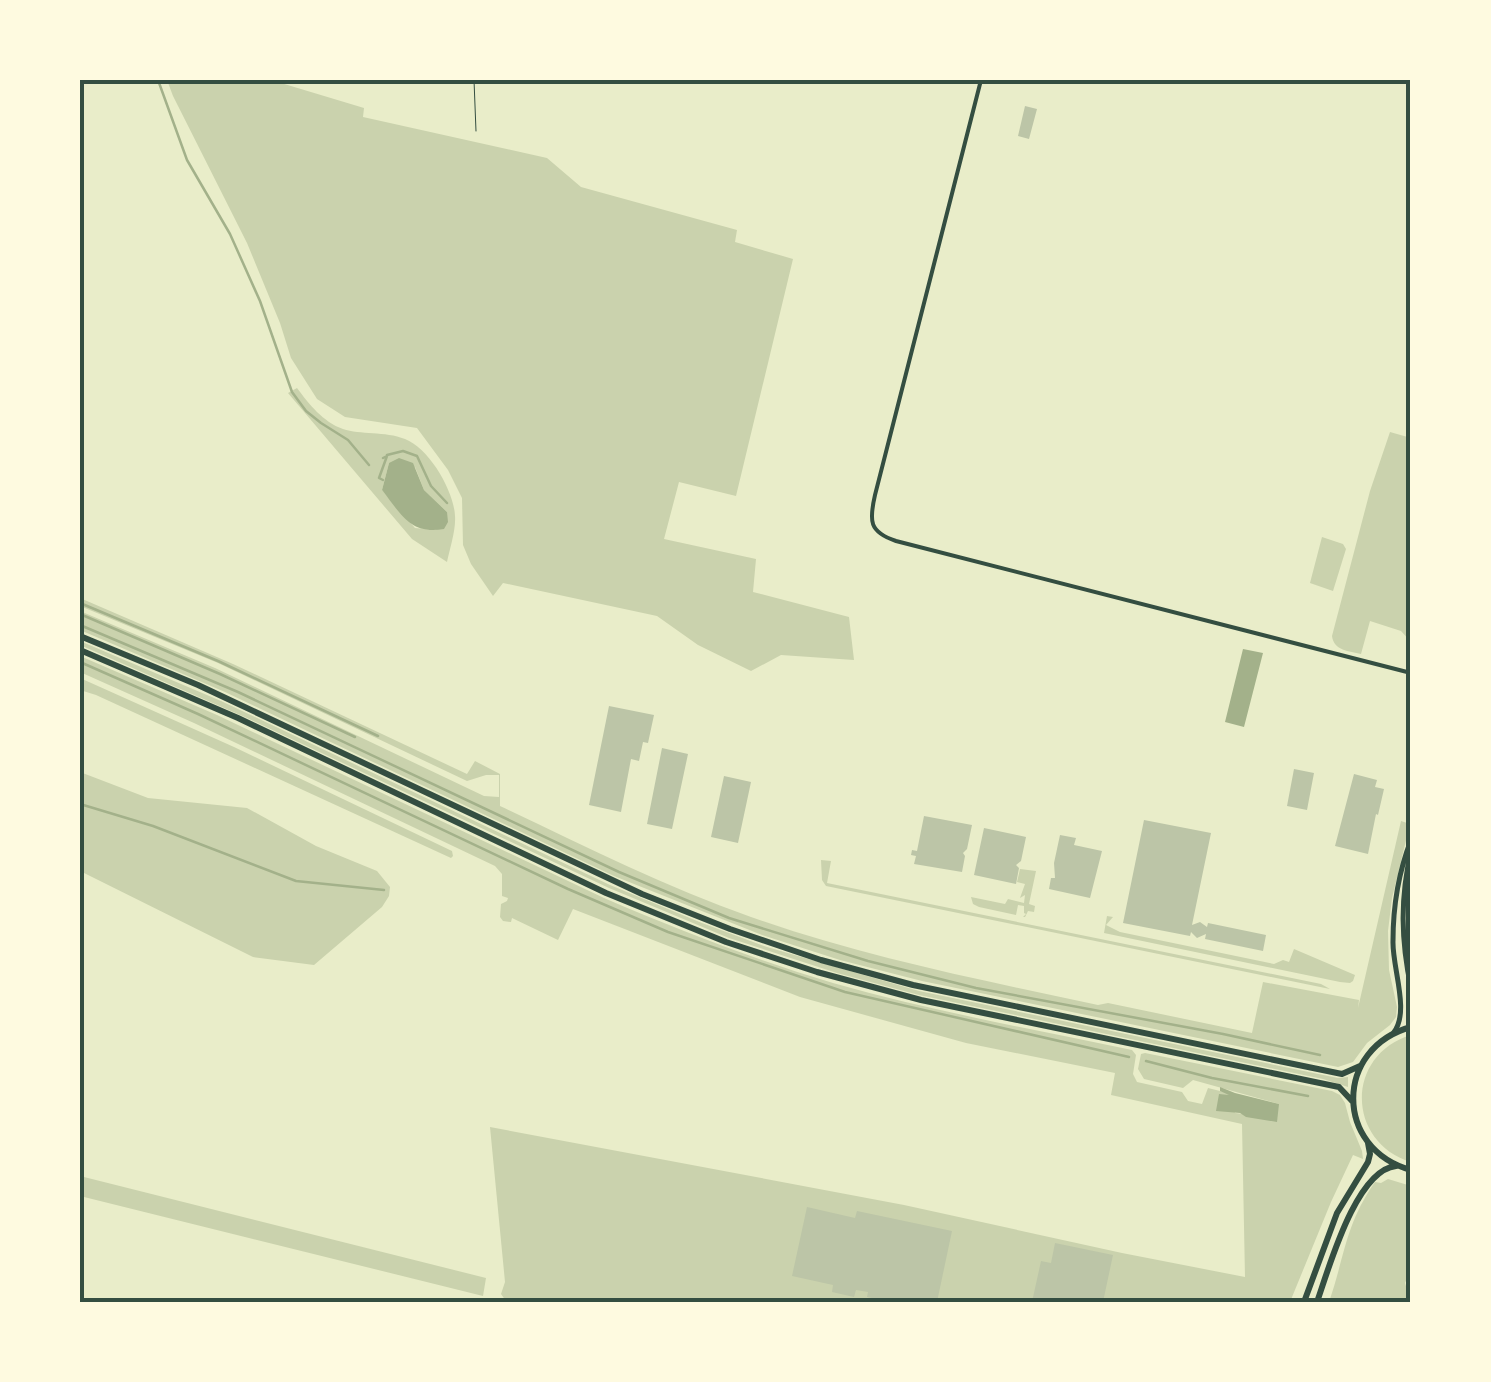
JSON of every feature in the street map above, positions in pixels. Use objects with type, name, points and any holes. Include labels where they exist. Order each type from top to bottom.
[{"type":"main road","points":[[80,636],[212,692],[642,894],[821,960],[958,995],[1342,1074],[1360,1066]]},
{"type":"main road","points":[[80,650],[222,711],[596,888],[726,942],[921,1000],[1340,1087],[1353,1102]]},
{"type":"main road","points":[[1304,1302],[1337,1213],[1370,1154],[1353,1102],[1360,1066],[1374,1046],[1394,1032],[1411,1027]]},
{"type":"main road","points":[[1367,1142],[1385,1159],[1411,1170]]},
{"type":"main road","points":[[1317,1302],[1362,1192],[1382,1169],[1398,1166]]},
{"type":"street","points":[[980,80],[872,506],[876,530],[886,538],[906,544],[1411,672]]},
{"type":"street","points":[[1394,1032],[1402,1014],[1393,962],[1393,928],[1411,840]]},
{"type":"street","points":[[1411,851],[1402,921],[1411,988]]},
{"type":"lane","points":[[474,80],[476,130]]},
{"type":"shaded area","points":[[167,80],[271,80],[364,108],[363,117],[547,158],[581,187],[737,230],[735,242],[793,259],[736,496],[679,482],[664,539],[756,559],[753,592],[849,617],[854,660],[781,655],[751,671],[698,645],[657,616],[503,583],[493,596],[463,545],[462,498],[448,470],[417,428],[345,417],[317,399],[291,358],[247,243]]},
{"type":"shaded area","points":[[297,388],[317,412],[336,426],[405,439],[423,451],[439,472],[454,506],[455,527],[447,562],[412,539],[288,393]],"holes":[[[389,463],[415,467],[424,490],[447,512],[436,530],[415,528],[382,490]]]},
{"type":"shaded area","points":[[1390,432],[1411,438],[1411,642],[1401,631],[1370,621],[1361,654],[1339,647],[1332,636],[1370,491]]},
{"type":"shaded area","points":[[399,458],[413,463],[424,490],[447,512],[444,529],[414,526],[382,490],[389,463]]},
{"type":"shaded area","points":[[1322,537],[1343,544],[1346,549],[1333,591],[1310,583]]},
{"type":"shaded area","points":[[80,598],[233,664],[467,774],[475,761],[500,774],[500,806],[719,905],[836,944],[923,967],[1252,1033],[1263,982],[1359,1000],[1358,1008],[1401,821],[1410,824],[1388,931],[1396,1017],[1367,1043],[1353,1062],[1338,1067],[922,981],[840,960],[762,935],[614,876],[225,692],[80,630],[80,611],[215,668],[484,796],[499,797],[499,775],[467,781],[218,663],[80,606]]},
{"type":"shaded area","points":[[80,641],[221,701],[610,885],[767,947],[919,991],[1348,1077],[1348,1087],[919,995],[729,938],[609,888],[247,718],[80,645]]},
{"type":"shaded area","points":[[1243,649],[1263,653],[1244,727],[1225,722]]},
{"type":"shaded area","points":[[80,656],[217,715],[604,898],[775,965],[907,1002],[1132,1050],[1136,1055],[1133,1074],[1137,1082],[1182,1092],[1188,1101],[1202,1104],[1208,1088],[1228,1093],[1235,1113],[1279,1104],[1193,1080],[1183,1088],[1144,1079],[1138,1069],[1141,1054],[1332,1091],[1345,1103],[1363,1159],[1353,1155],[1290,1302],[506,1301],[501,1294],[505,1282],[490,1127],[904,1205],[1245,1277],[1242,1124],[1111,1095],[1115,1073],[966,1043],[800,997],[573,909],[558,940],[512,918],[511,922],[503,921],[501,904],[508,898],[502,896],[502,874],[495,866],[80,672]]},
{"type":"shaded area","points":[[80,678],[452,851],[453,856],[80,690]]},
{"type":"shaded area","points":[[80,772],[148,798],[247,808],[316,846],[377,871],[390,887],[389,896],[382,907],[314,965],[253,957],[80,871]]},
{"type":"shaded area","points":[[821,860],[831,861],[827,883],[1321,984],[1330,989],[826,886]]},
{"type":"shaded area","points":[[1020,869],[1036,871],[1029,904],[1035,906],[1034,912],[1028,911],[1023,917],[1024,906],[1018,905],[1016,915],[973,904],[971,897],[1005,904],[1008,899],[1024,903],[1025,895],[1020,898],[1025,884],[1017,882]]},
{"type":"shaded area","points":[[1107,916],[1113,917],[1106,925],[1120,932],[1274,964],[1289,962],[1294,949],[1355,975],[1350,983],[1340,982],[1104,933]]},
{"type":"shaded area","points":[[1411,1035],[1411,1162],[1390,1152],[1374,1137],[1365,1118],[1362,1098],[1374,1060],[1389,1045]]},
{"type":"shaded area","points":[[1220,1087],[1279,1104],[1277,1122],[1216,1111],[1219,1094],[1229,1095]]},
{"type":"shaded area","points":[[80,1176],[486,1278],[483,1296],[80,1196]]},
{"type":"shaded area","points":[[1388,1179],[1411,1186],[1411,1269],[1405,1283],[1411,1302],[1329,1302],[1357,1212],[1375,1182]]},
{"type":"building","points":[[1025,106],[1037,109],[1029,139],[1018,136]]},
{"type":"building","points":[[609,706],[654,715],[639,761],[631,759],[621,812],[589,805]]},
{"type":"building","points":[[662,748],[688,754],[672,829],[647,824]]},
{"type":"building","points":[[1294,769],[1314,773],[1307,810],[1287,806]]},
{"type":"building","points":[[1354,774],[1377,780],[1375,787],[1384,789],[1368,854],[1335,846]]},
{"type":"building","points":[[724,776],[751,782],[738,843],[711,837]]},
{"type":"building","points":[[924,816],[972,825],[962,872],[914,864],[916,856],[911,855],[912,850],[917,851]]},
{"type":"building","points":[[1144,820],[1211,833],[1192,925],[1200,922],[1207,927],[1208,923],[1266,935],[1263,951],[1205,939],[1206,934],[1197,938],[1191,932],[1190,936],[1123,923]]},
{"type":"building","points":[[984,828],[1026,837],[1021,861],[1016,865],[1016,884],[974,875]]},
{"type":"building","points":[[1060,835],[1076,838],[1074,845],[1102,851],[1090,898],[1049,889],[1051,878],[1055,878]]},
{"type":"building","points":[[807,1207],[855,1218],[857,1211],[952,1231],[937,1302],[890,1302],[856,1290],[854,1297],[832,1292],[833,1285],[792,1276]]},
{"type":"building","points":[[1055,1243],[1113,1255],[1103,1302],[1032,1302],[1041,1261],[1051,1263]]},
{"type":"waterway","points":[[158,80],[187,160],[230,234],[260,301],[292,392],[306,411],[348,440],[369,465]]},
{"type":"waterway","points":[[387,455],[403,451],[417,456],[431,486],[447,503]]},
{"type":"waterway","points":[[383,458],[387,456],[379,478],[383,480]]},
{"type":"waterway","points":[[80,603],[218,661],[378,736]]},
{"type":"waterway","points":[[80,614],[355,737]]},
{"type":"waterway","points":[[80,625],[238,692],[619,872],[729,918],[868,961],[976,988],[1320,1055]]},
{"type":"waterway","points":[[80,662],[668,932],[845,992],[1129,1057]]},
{"type":"waterway","points":[[80,804],[153,826],[296,881],[384,890]]},
{"type":"waterway","points":[[1146,1061],[1308,1096]]}]
